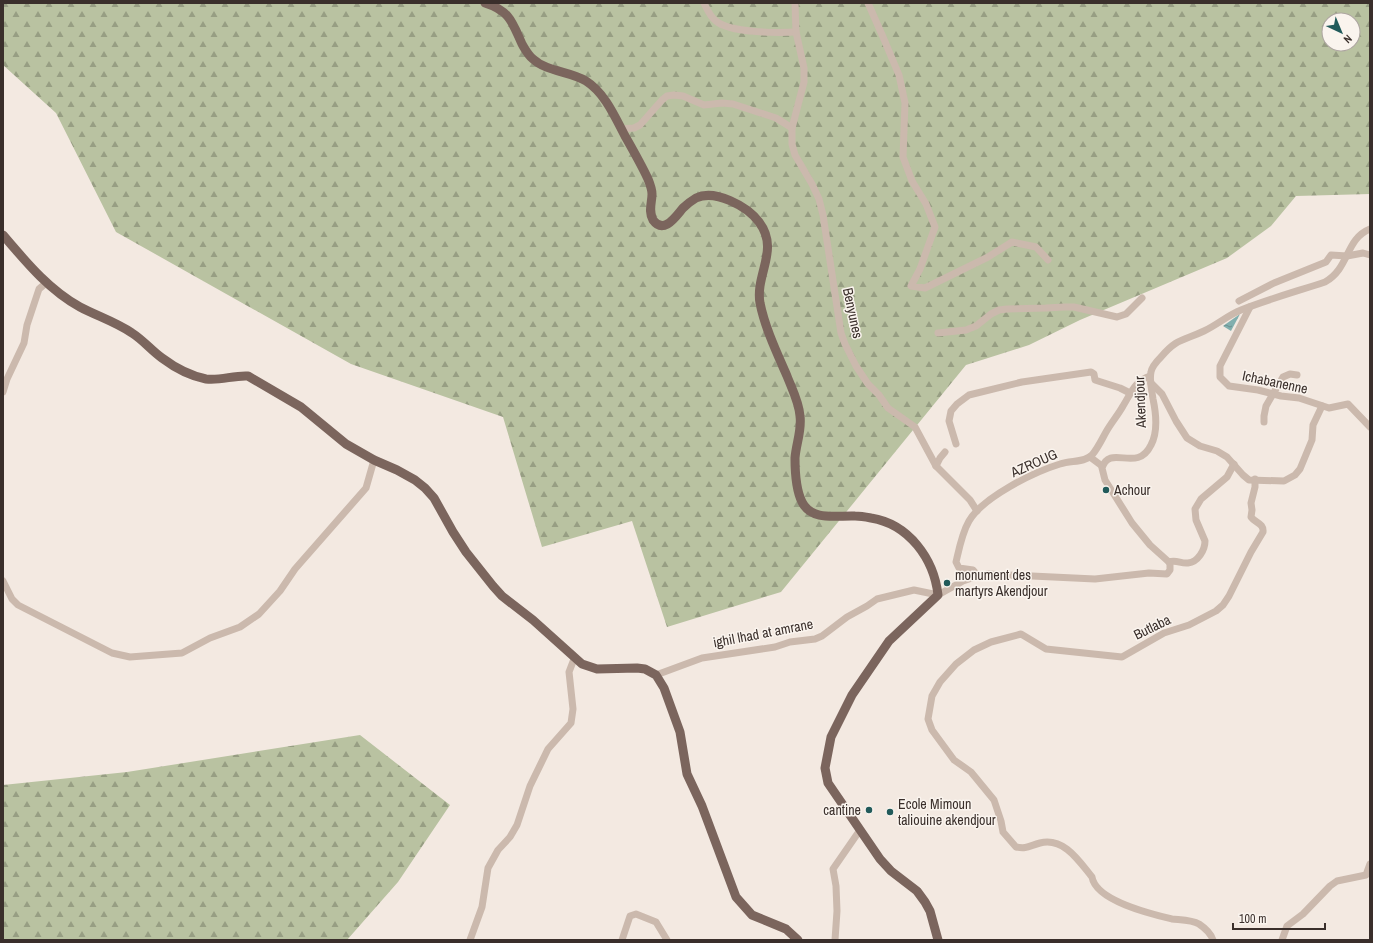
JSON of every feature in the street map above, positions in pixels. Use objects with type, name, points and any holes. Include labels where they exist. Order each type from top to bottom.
[{"type":"main road","points":[[485,3],[496,7],[510,18],[525,49],[532,59],[546,67],[586,81],[596,89],[609,107],[648,179],[652,195],[650,211],[654,221],[658,224],[664,225],[670,223],[690,202],[696,198],[709,195],[732,202],[746,210],[759,222],[767,238],[768,252],[760,280],[760,303],[779,358],[798,402],[801,417],[796,469],[799,494],[802,503],[807,510],[814,514],[825,516],[854,516],[873,518],[889,523],[900,529],[915,542],[928,560],[935,577],[938,595],[900,630],[885,648],[852,695],[831,737],[824,768],[826,776],[836,796],[880,859],[891,871],[917,891],[925,902],[930,911],[938,940]]},
{"type":"main road","points":[[3,235],[46,283],[79,307],[134,334],[162,358],[174,366],[205,378],[216,379],[240,375],[248,376],[301,408],[346,444],[374,460],[415,480],[434,498],[466,552],[502,596],[550,634],[582,664],[597,670],[645,669],[656,675],[664,688],[680,732],[687,774],[702,806],[736,897],[752,915],[786,929],[798,940]]},
{"type":"street","points":[[704,3],[714,20],[725,26],[765,33],[796,32]]},
{"type":"street","name":"Benyunes","points":[[795,3],[796,32],[804,68],[804,82],[792,128],[792,144],[795,155],[819,199],[823,215],[841,333],[845,344],[868,384],[879,395],[884,404],[915,426],[936,466],[970,500],[977,511]]},
{"type":"street","points":[[868,3],[899,75],[905,103],[903,157],[912,181],[926,204],[935,227],[920,269],[911,286],[924,288],[988,257],[1012,242],[1036,247],[1048,260]]},
{"type":"street","points":[[621,129],[630,129],[640,125],[662,100],[668,96],[674,95],[683,96],[704,105],[722,103],[733,104],[776,118],[792,128]]},
{"type":"street","name":"Akendjour","points":[[1102,466],[1106,460],[1112,457],[1115,456],[1128,459],[1136,458],[1144,454],[1150,448],[1153,440],[1155,424],[1151,371],[1156,362],[1172,344],[1203,331],[1240,310],[1326,282],[1337,274],[1354,241],[1361,234],[1370,229]]},
{"type":"street","points":[[1239,301],[1274,283],[1326,262],[1331,255],[1347,256],[1363,253],[1370,255]]},
{"type":"street","points":[[3,392],[7,379],[24,343],[27,325],[39,289],[46,283]]},
{"type":"street","points":[[938,333],[966,330],[976,326],[991,314],[999,310],[1007,309],[1074,307],[1117,317],[1126,314],[1142,298]]},
{"type":"street","name":"Ichabanenne","points":[[1250,307],[1220,366],[1220,377],[1229,386],[1300,398],[1329,408],[1348,404],[1369,423]]},
{"type":"street","points":[[956,444],[949,420],[951,411],[957,404],[969,395],[1022,382],[1091,372],[1094,374],[1095,380],[1120,388],[1130,393]]},
{"type":"street","points":[[1264,422],[1266,406],[1283,377],[1290,374],[1297,375]]},
{"type":"street","points":[[938,595],[963,581],[978,576],[997,574],[1095,579],[1149,573],[1168,573],[1170,570],[1169,562],[1150,545],[1129,519],[1105,480],[1102,472],[1102,466],[1090,457],[1103,439],[1138,382],[1151,379],[1162,394],[1187,438],[1200,446],[1222,454],[1249,480],[1284,481],[1298,472],[1312,440],[1313,425],[1322,406]]},
{"type":"street","points":[[936,466],[945,452]]},
{"type":"street","name":"AZROUG","points":[[978,576],[973,570],[960,569],[957,567],[956,562],[967,526],[977,511],[993,497],[1038,473],[1059,464],[1084,460],[1090,457]]},
{"type":"street","points":[[3,581],[12,600],[18,605],[112,653],[130,657],[182,654],[210,638],[240,627],[259,614],[280,591],[295,569],[366,488],[374,460]]},
{"type":"street","points":[[1169,562],[1174,561],[1188,563],[1202,553],[1206,541],[1196,520],[1195,509],[1202,500],[1222,482],[1234,464]]},
{"type":"street","name":"Butlaba","points":[[1213,940],[1211,934],[1199,924],[1156,915],[1111,899],[1101,893],[1092,882],[1092,877],[1067,849],[1054,842],[1041,843],[1024,849],[1016,848],[1003,832],[1001,820],[994,800],[971,772],[954,760],[948,750],[936,737],[928,723],[929,707],[932,696],[940,682],[956,664],[974,650],[991,642],[1021,634],[1046,650],[1122,657],[1164,633],[1189,625],[1216,611],[1223,605],[1229,596],[1264,529],[1251,517],[1251,503],[1255,488],[1255,479]]},
{"type":"street","name":"ighil lhad at amrane","points":[[656,675],[702,658],[775,647],[790,642],[815,639],[822,636],[847,617],[877,599],[914,590],[938,595]]},
{"type":"street","points":[[470,940],[482,907],[488,868],[498,850],[510,837],[517,825],[530,786],[548,749],[571,723],[573,709],[569,672],[574,658]]},
{"type":"street","points":[[835,940],[837,911],[836,886],[833,869],[860,830]]},
{"type":"street","points":[[1282,940],[1287,926],[1303,914],[1330,886],[1337,881],[1366,876],[1370,864]]},
{"type":"street","points":[[622,940],[630,916],[636,914],[656,922],[666,940]]},
{"type":"green space","points":[[3,3],[1370,3],[1370,194],[1296,196],[1271,226],[1227,258],[1080,320],[1029,345],[966,365],[781,592],[667,627],[632,521],[542,547],[503,417],[351,364],[116,232],[56,113],[3,65]]},
{"type":"green space","points":[[360,735],[450,805],[398,882],[347,940],[3,940],[3,785],[127,772]]},
{"type":"water","points":[[1240,314],[1231,331],[1223,326]]},
{"type":"place","name":"Achour","points":[[1106,490]]},
{"type":"place","name":"monument des martyrs Akendjour","points":[[947,583]]},
{"type":"place","name":"cantine","points":[[869,810]]},
{"type":"place","name":"Ecole Mimoun taliouine akendjour","points":[[890,812]]}]
